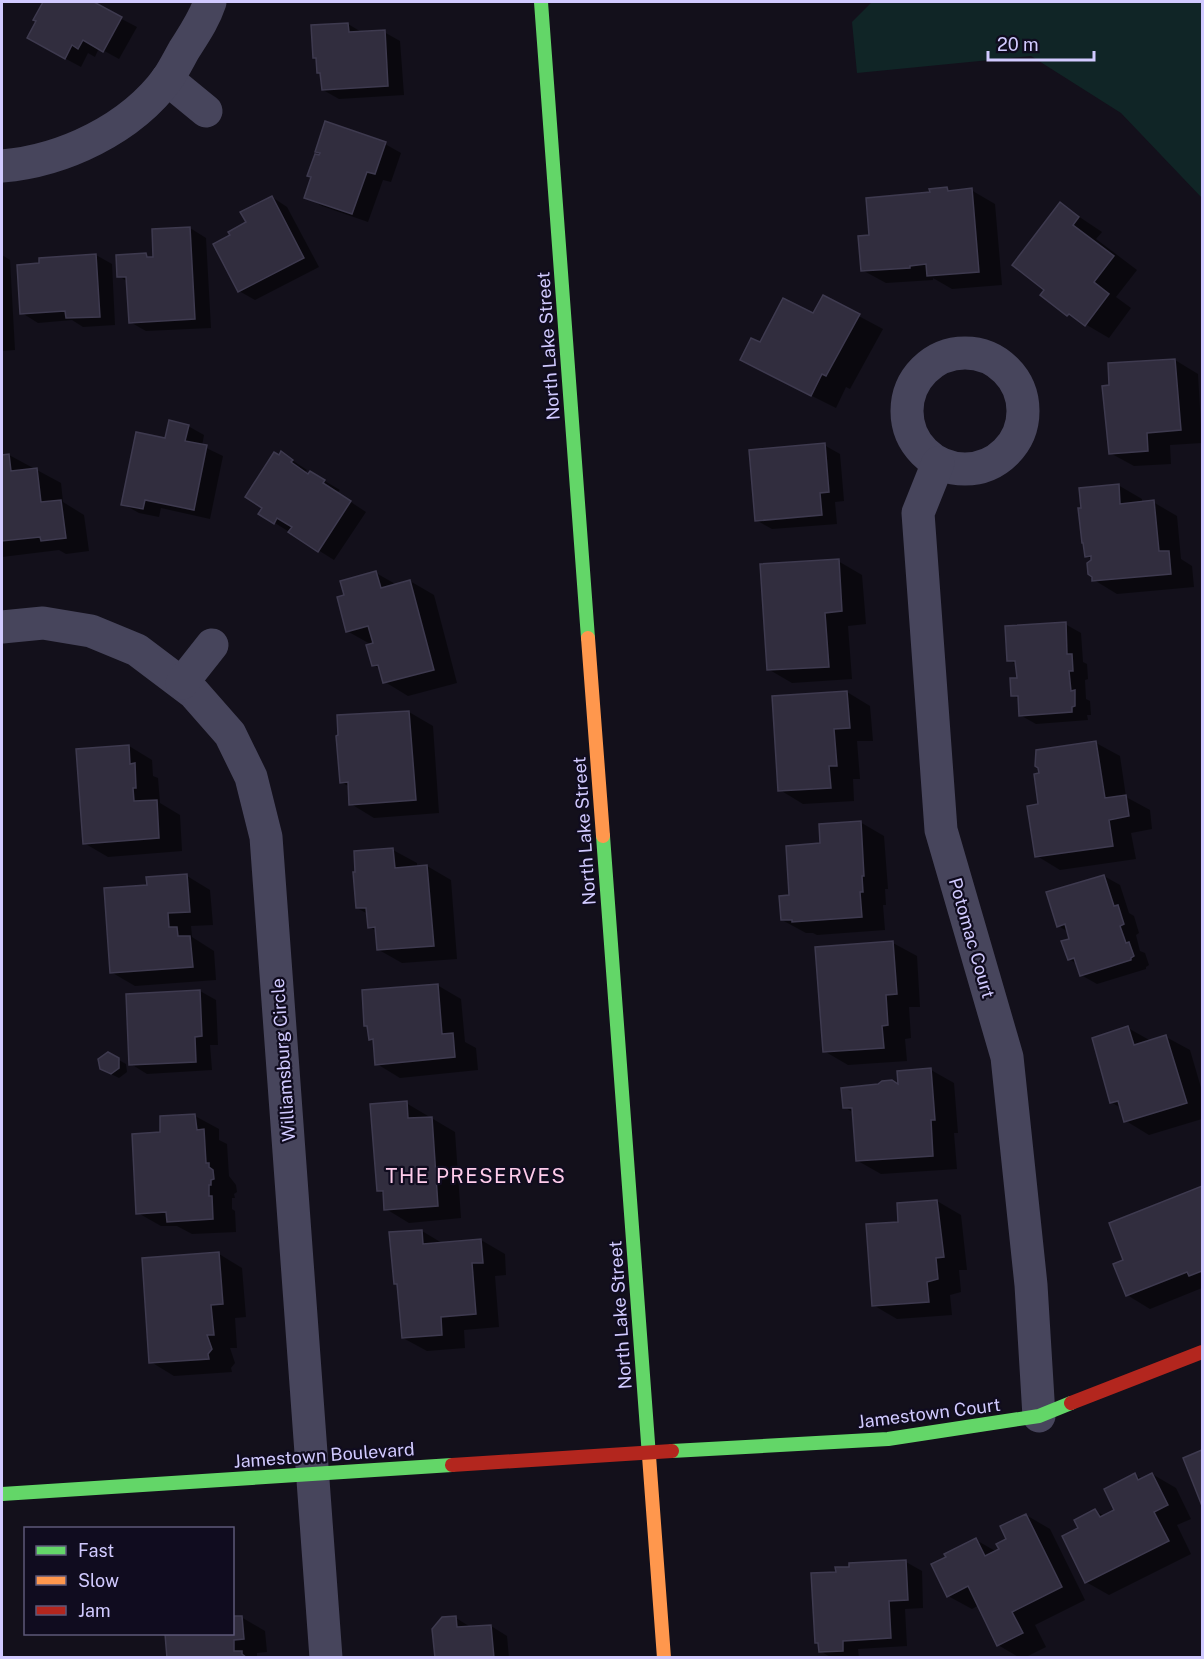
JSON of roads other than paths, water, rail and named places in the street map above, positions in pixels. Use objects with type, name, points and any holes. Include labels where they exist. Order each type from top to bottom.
[{"type":"street","points":[[2,166],[24,164],[81,147],[130,118],[167,79],[205,16],[210,2]]},
{"type":"street","name":"North Lake Street","points":[[541,2],[664,1658]]},
{"type":"street","points":[[167,79],[206,111]]},
{"type":"street","name":"Potomac Court","points":[[938,463],[918,513],[941,830],[1007,1057],[1031,1285],[1040,1416]]},
{"type":"street","name":"Williamsburg Circle","points":[[2,627],[43,623],[91,631],[137,650],[194,693],[230,734],[251,777],[266,837],[326,1658]]},
{"type":"street","points":[[182,683],[212,645]]},
{"type":"street","name":"Jamestown Court","points":[[648,1453],[888,1439],[1040,1416],[1203,1352]]},
{"type":"street","name":"Jamestown Boulevard","points":[[2,1494],[648,1453]]},
{"type":"district","name":"THE PRESERVES","points":[[476,1176]]}]
